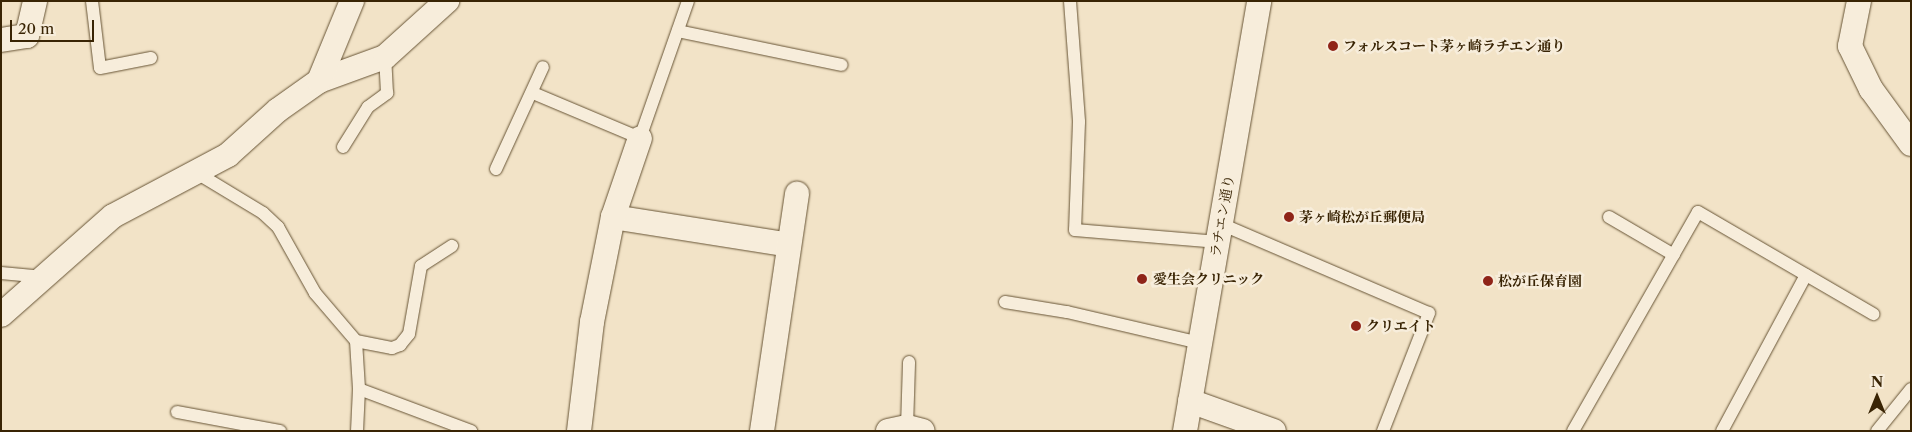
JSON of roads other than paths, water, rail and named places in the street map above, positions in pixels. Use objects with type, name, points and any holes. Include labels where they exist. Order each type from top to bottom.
[{"type":"street","points":[[1,40],[27,36],[35,1]]},
{"type":"street","points":[[319,81],[352,1]]},
{"type":"street","points":[[1,315],[113,216],[140,199],[197,174],[228,155],[278,110],[319,81],[385,57],[447,1]]},
{"type":"street","name":"ラチエン通り","points":[[1185,431],[1259,1]]},
{"type":"street","points":[[1860,1],[1850,46],[1871,89],[1911,144]]},
{"type":"street","points":[[579,431],[592,322],[613,217],[640,138]]},
{"type":"street","points":[[762,431],[797,194]]},
{"type":"street","points":[[613,217],[789,245]]},
{"type":"street","points":[[1190,402],[1274,431]]},
{"type":"lane","points":[[92,1],[100,68],[151,58]]},
{"type":"lane","points":[[533,93],[640,138],[688,1]]},
{"type":"lane","points":[[1070,1],[1079,122],[1075,230],[1219,233],[1429,313],[1382,431]]},
{"type":"lane","points":[[678,31],[842,65]]},
{"type":"lane","points":[[344,147],[368,108],[387,93],[385,57]]},
{"type":"lane","points":[[496,169],[533,93],[543,67]]},
{"type":"lane","points":[[197,174],[263,213],[278,228],[315,293],[356,341],[359,389],[357,431]]},
{"type":"lane","points":[[1573,431],[1698,212],[1873,314]]},
{"type":"lane","points":[[1609,217],[1674,255]]},
{"type":"lane","points":[[356,341],[392,348],[400,345],[408,334],[421,266],[452,246]]},
{"type":"lane","points":[[1,273],[45,277]]},
{"type":"lane","points":[[1722,431],[1806,276]]},
{"type":"lane","points":[[1005,302],[1067,312],[1200,343]]},
{"type":"lane","points":[[906,429],[909,362]]},
{"type":"lane","points":[[359,389],[471,431]]},
{"type":"lane","points":[[1877,431],[1911,389]]},
{"type":"lane","points":[[177,412],[280,431]]},
{"type":"place","name":"フォルスコート茅ヶ崎ラチエン通り","points":[[1333,46]]},
{"type":"place","name":"茅ヶ崎松が丘郵便局","points":[[1289,217]]},
{"type":"place","name":"愛生会クリニック","points":[[1142,279]]},
{"type":"place","name":"松が丘保育園","points":[[1488,281]]},
{"type":"place","name":"クリエイト","points":[[1356,326]]}]
